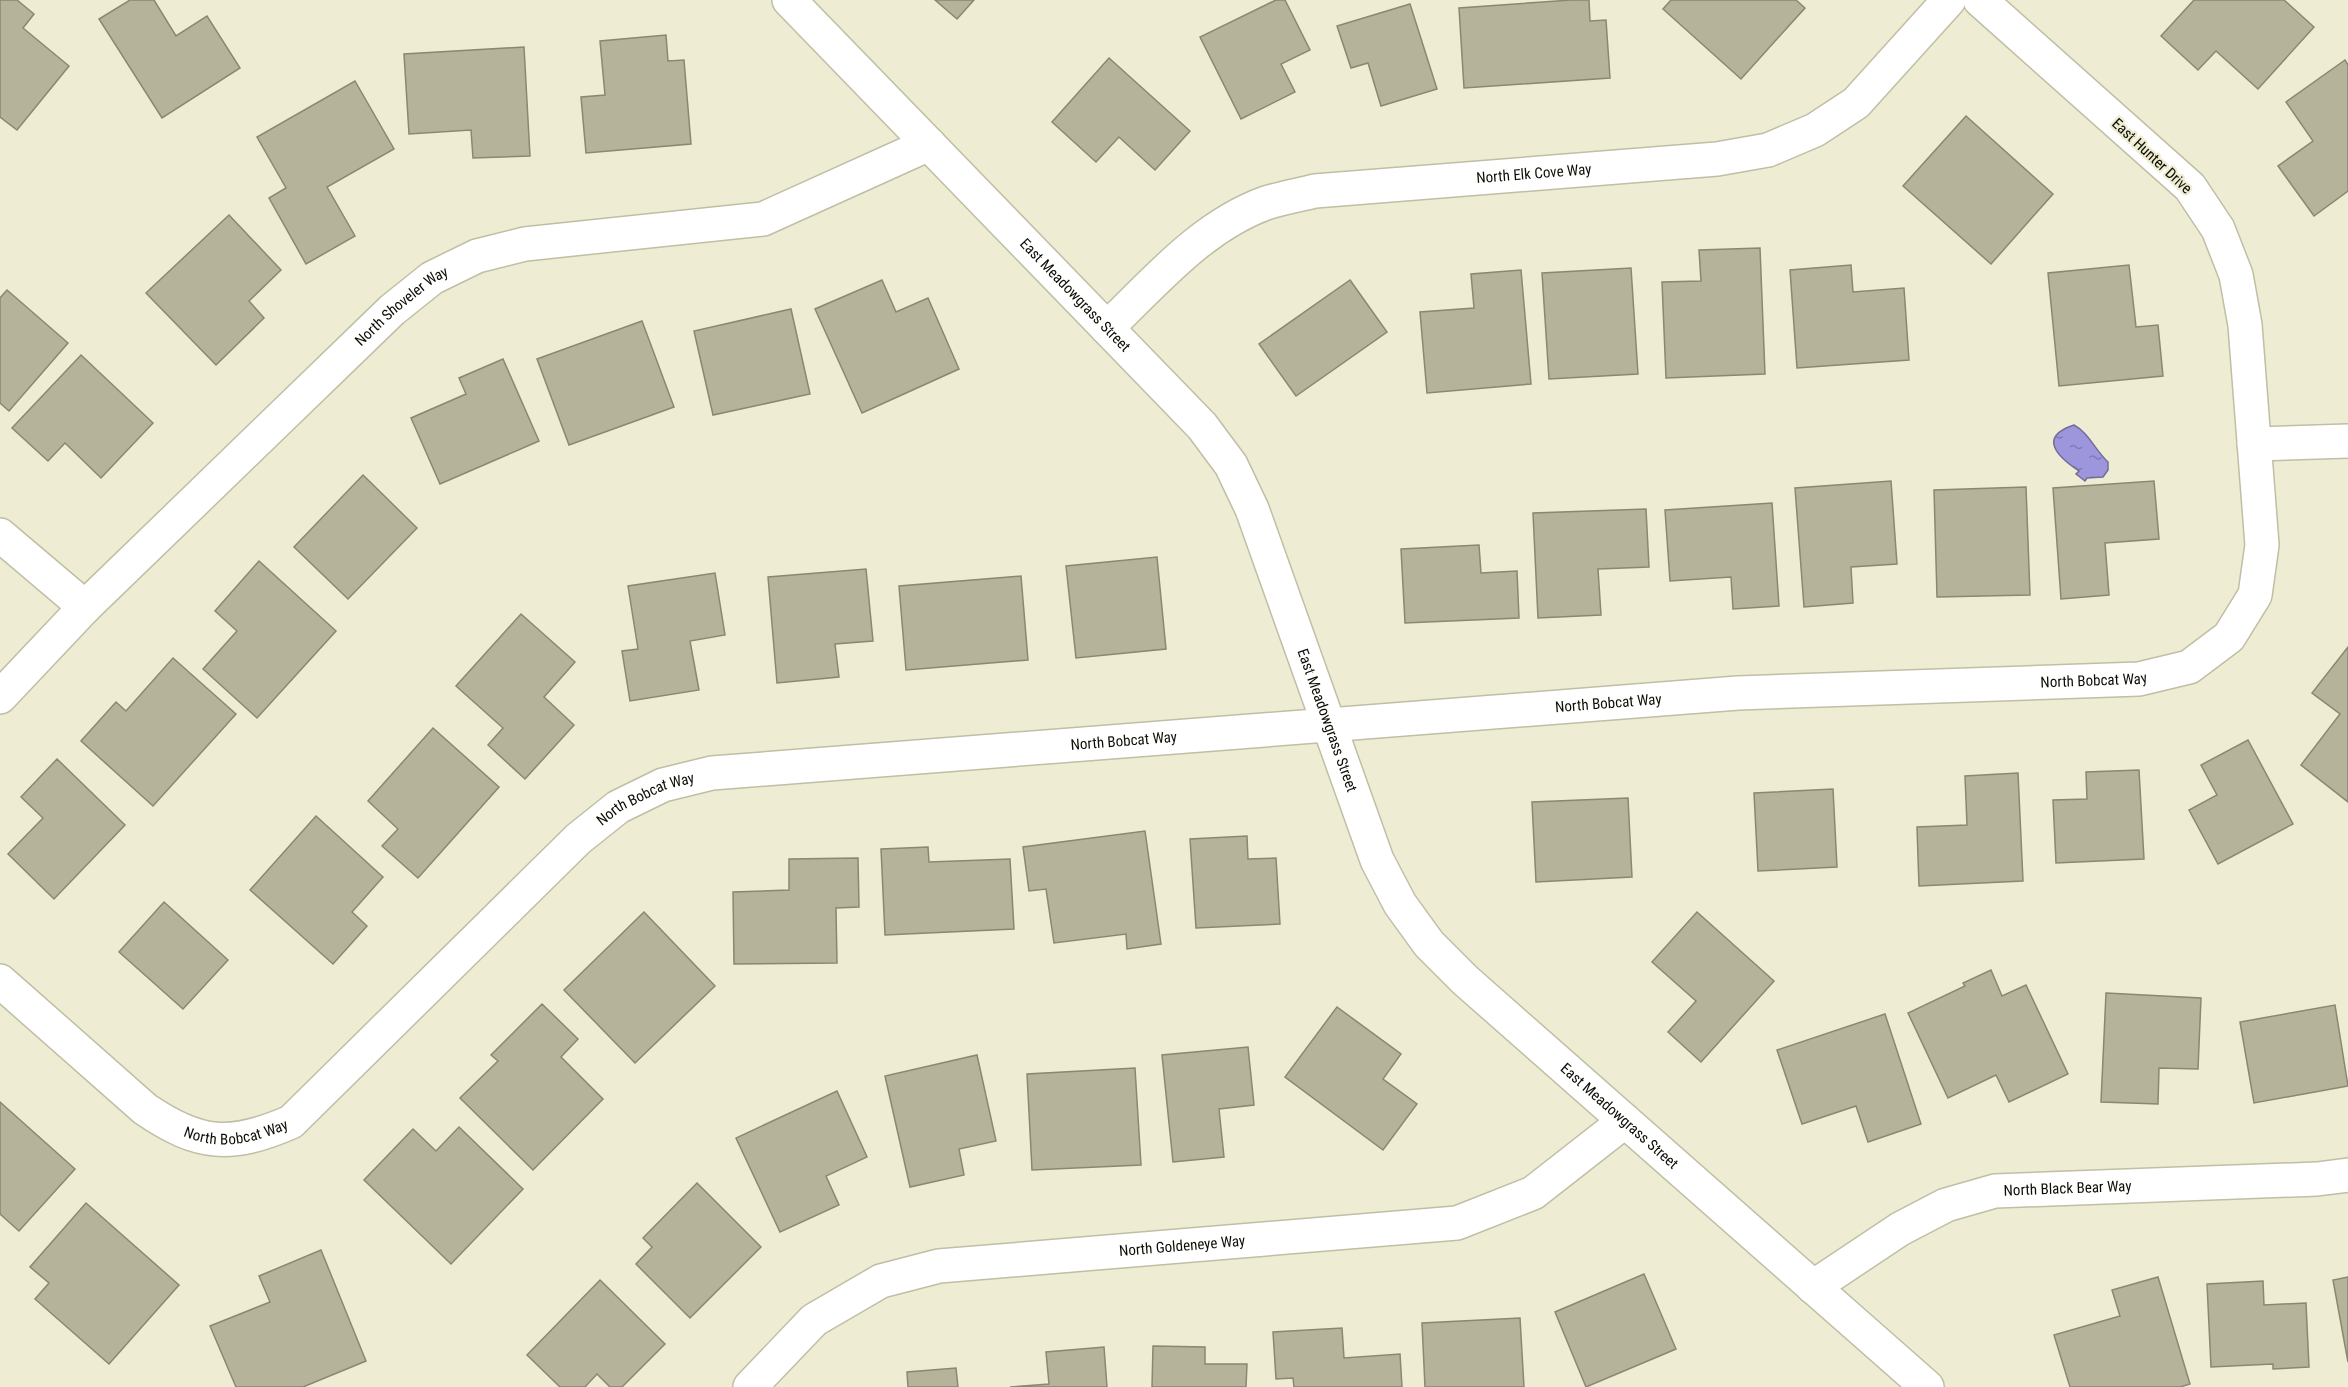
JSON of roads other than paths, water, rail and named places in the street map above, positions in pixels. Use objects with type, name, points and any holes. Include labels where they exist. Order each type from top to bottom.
[{"type":"street","name":"East Meadowgrass Street","points":[[789,0],[1202,426],[1231,465],[1252,509],[1377,860],[1400,904],[1429,944],[1465,980],[1927,1387]]},
{"type":"street","name":"North Elk Cove Way","points":[[1107,328],[1187,252],[1220,226],[1265,204],[1315,191],[1717,159],[1768,150],[1815,130],[1856,103],[1949,0]]},
{"type":"street","name":"East Hunter Drive","points":[[1980,0],[2190,187],[2218,230],[2236,275],[2245,324],[2254,444]]},
{"type":"street","name":"North Shoveler Way","points":[[0,697],[85,607],[392,309],[432,278],[477,256],[525,244],[764,219],[929,144]]},
{"type":"street","points":[[2254,444],[2348,441]]},
{"type":"street","name":"North Bobcat Way","points":[[0,981],[145,1109],[168,1125],[210,1139],[233,1141],[262,1135],[291,1122],[578,839],[618,807],[663,785],[712,773],[1738,693],[2139,679],[2189,667],[2229,637],[2255,595],[2262,545],[2254,444]]},
{"type":"street","points":[[0,535],[85,607]]},
{"type":"street","name":"North Goldeneye Way","points":[[750,1387],[814,1320],[881,1281],[939,1266],[1457,1223],[1533,1193],[1625,1121]]},
{"type":"street","name":"North Black Bear Way","points":[[1813,1287],[1900,1229],[1946,1205],[1995,1191],[2318,1179],[2348,1175]]},
{"type":"water","points":[[2074,425],[2084,432],[2108,462],[2108,470],[2103,477],[2087,478],[2085,481],[2076,474],[2079,471],[2058,453],[2054,441],[2056,435]]}]
